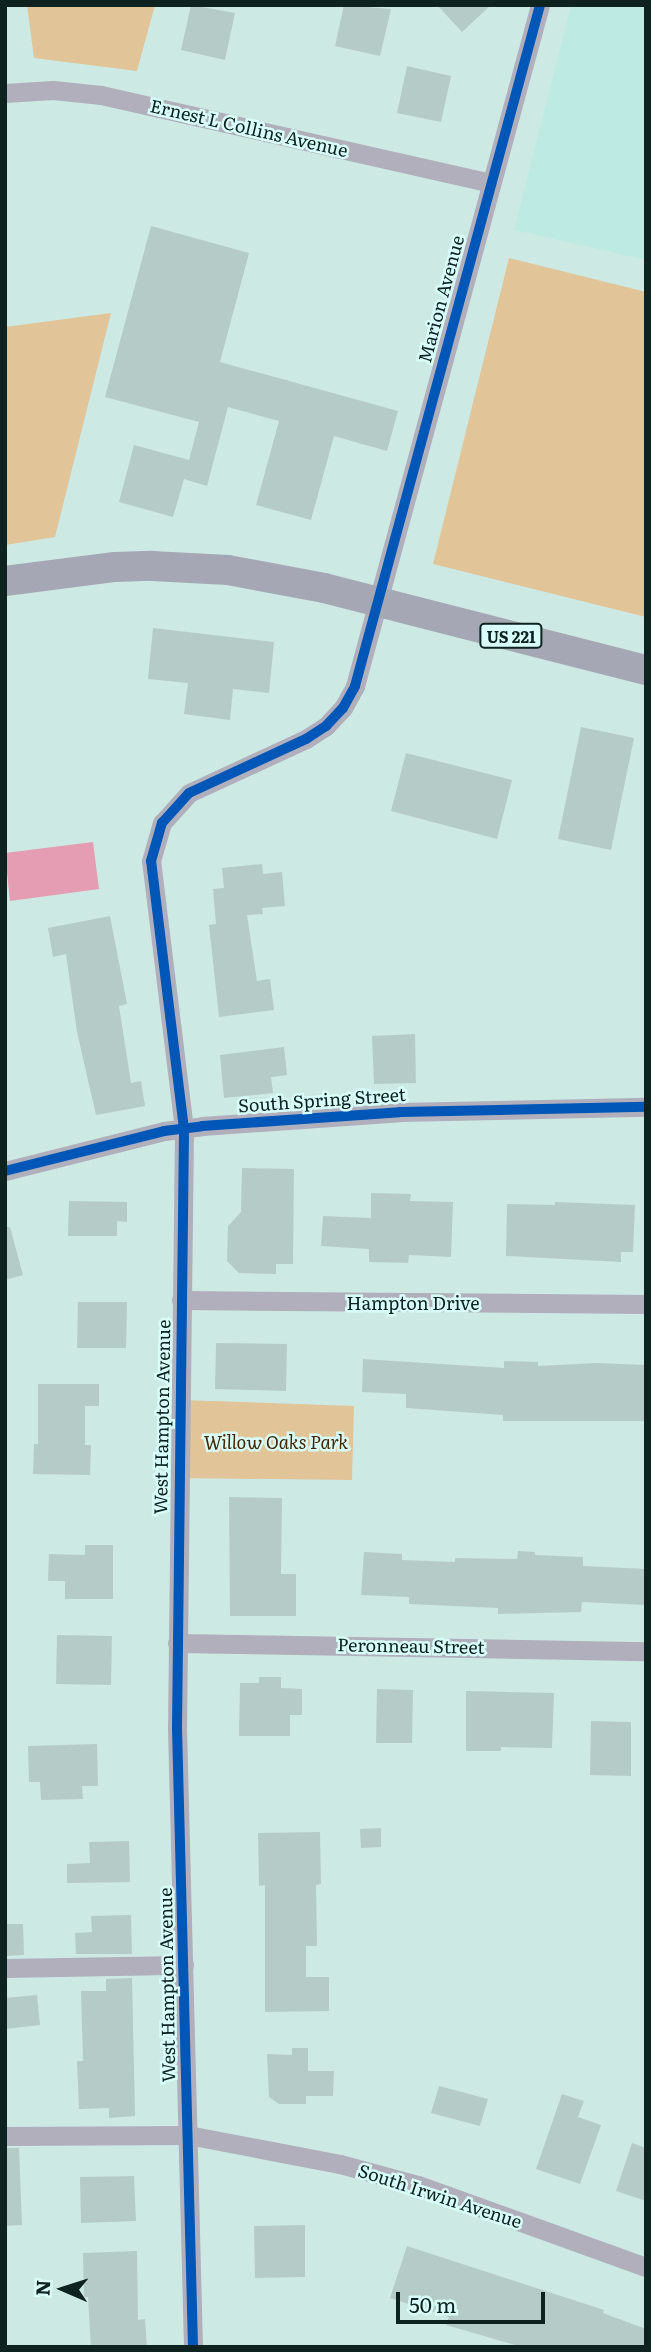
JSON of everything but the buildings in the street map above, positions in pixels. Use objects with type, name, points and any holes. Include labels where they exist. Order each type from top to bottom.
[{"type":"main road","name":"US 221","points":[[5,581],[115,567],[190,567],[310,585],[646,670]]},
{"type":"street","name":"Marion Avenue","points":[[377,601],[540,5]]},
{"type":"street","name":"Ernest L Collins Avenue","points":[[5,93],[53,90],[101,95],[491,183]]},
{"type":"street","name":"West Hampton Avenue","points":[[193,2347],[177,1643],[184,1129],[151,881],[155,841],[174,806],[189,793],[306,740],[327,726],[343,708],[355,686],[377,601]]},
{"type":"street","name":"South Spring Street","points":[[5,1171],[164,1131],[184,1129],[400,1112],[646,1107]]},
{"type":"street","name":"Hampton Drive","points":[[181,1300],[646,1304]]},
{"type":"street","name":"Peronneau Street","points":[[177,1643],[646,1651]]},
{"type":"street","points":[[5,1968],[184,1965]]},
{"type":"street","name":"South Irwin Avenue","points":[[5,2136],[188,2135],[379,2174],[646,2267]]},
{"type":"shaded area","points":[[571,5],[646,5],[646,260],[514,230]]},
{"type":"shaded area","points":[[93,842],[99,889],[10,901],[5,853]]},
{"type":"green space","points":[[27,5],[155,5],[137,71],[34,58]]},
{"type":"green space","points":[[509,258],[646,292],[646,617],[433,564]]},
{"type":"green space","points":[[111,313],[55,537],[5,545],[5,327]]},
{"type":"green space","name":"Willow Oaks Park","points":[[180,1400],[354,1406],[352,1480],[179,1478]]},
{"type":"cycle path","points":[[193,2347],[177,1729],[184,1129],[151,861],[162,823],[189,793],[306,739],[326,726],[343,708],[355,686],[540,5]]},
{"type":"cycle path","points":[[5,1171],[164,1131],[202,1126],[400,1112],[646,1107]]}]
